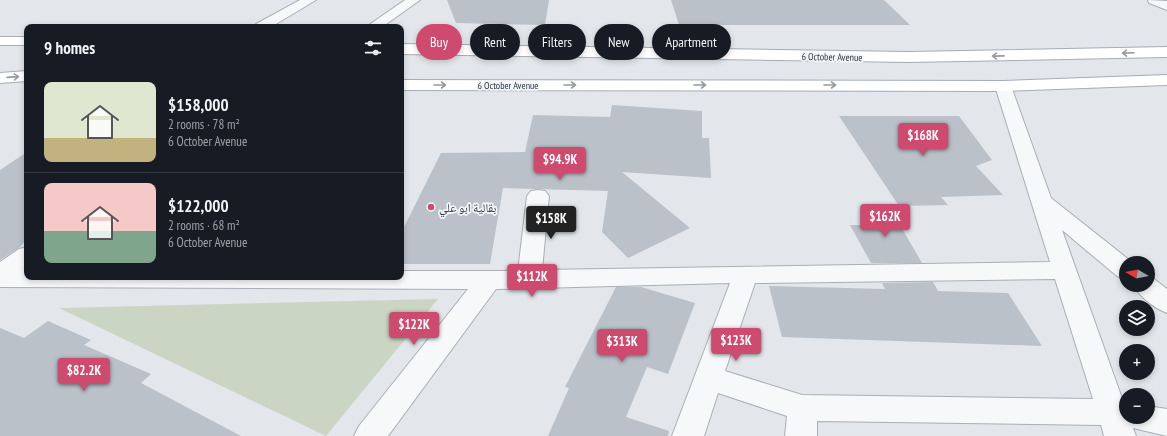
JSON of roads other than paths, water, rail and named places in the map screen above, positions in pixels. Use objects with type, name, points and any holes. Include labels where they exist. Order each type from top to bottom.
[{"type":"main road","points":[[0,41],[24,41]]},
{"type":"main road","name":"6 October Avenue","points":[[404,49],[908,57],[1167,52]]},
{"type":"main road","points":[[0,78],[24,76]]},
{"type":"main road","name":"6 October Avenue","points":[[404,85],[1003,86],[1167,80]]},
{"type":"street","points":[[266,24],[310,0]]},
{"type":"street","points":[[378,24],[414,0]]},
{"type":"street","points":[[1154,0],[1167,6]]},
{"type":"street","points":[[1003,86],[1064,270],[1119,408]]},
{"type":"street","points":[[529,280],[538,196]]},
{"type":"street","points":[[1041,201],[1119,264]]},
{"type":"street","points":[[7,269],[24,269]]},
{"type":"street","points":[[404,278],[529,280],[746,274],[1064,270]]},
{"type":"street","points":[[688,436],[746,274]]},
{"type":"street","points":[[370,436],[489,280]]},
{"type":"street","points":[[1154,292],[1167,303]]},
{"type":"street","points":[[709,378],[801,422],[1119,420]]},
{"type":"street","points":[[1155,422],[1167,423]]},
{"type":"place","name":"بقالية ابو علي","points":[[431,207]]}]
